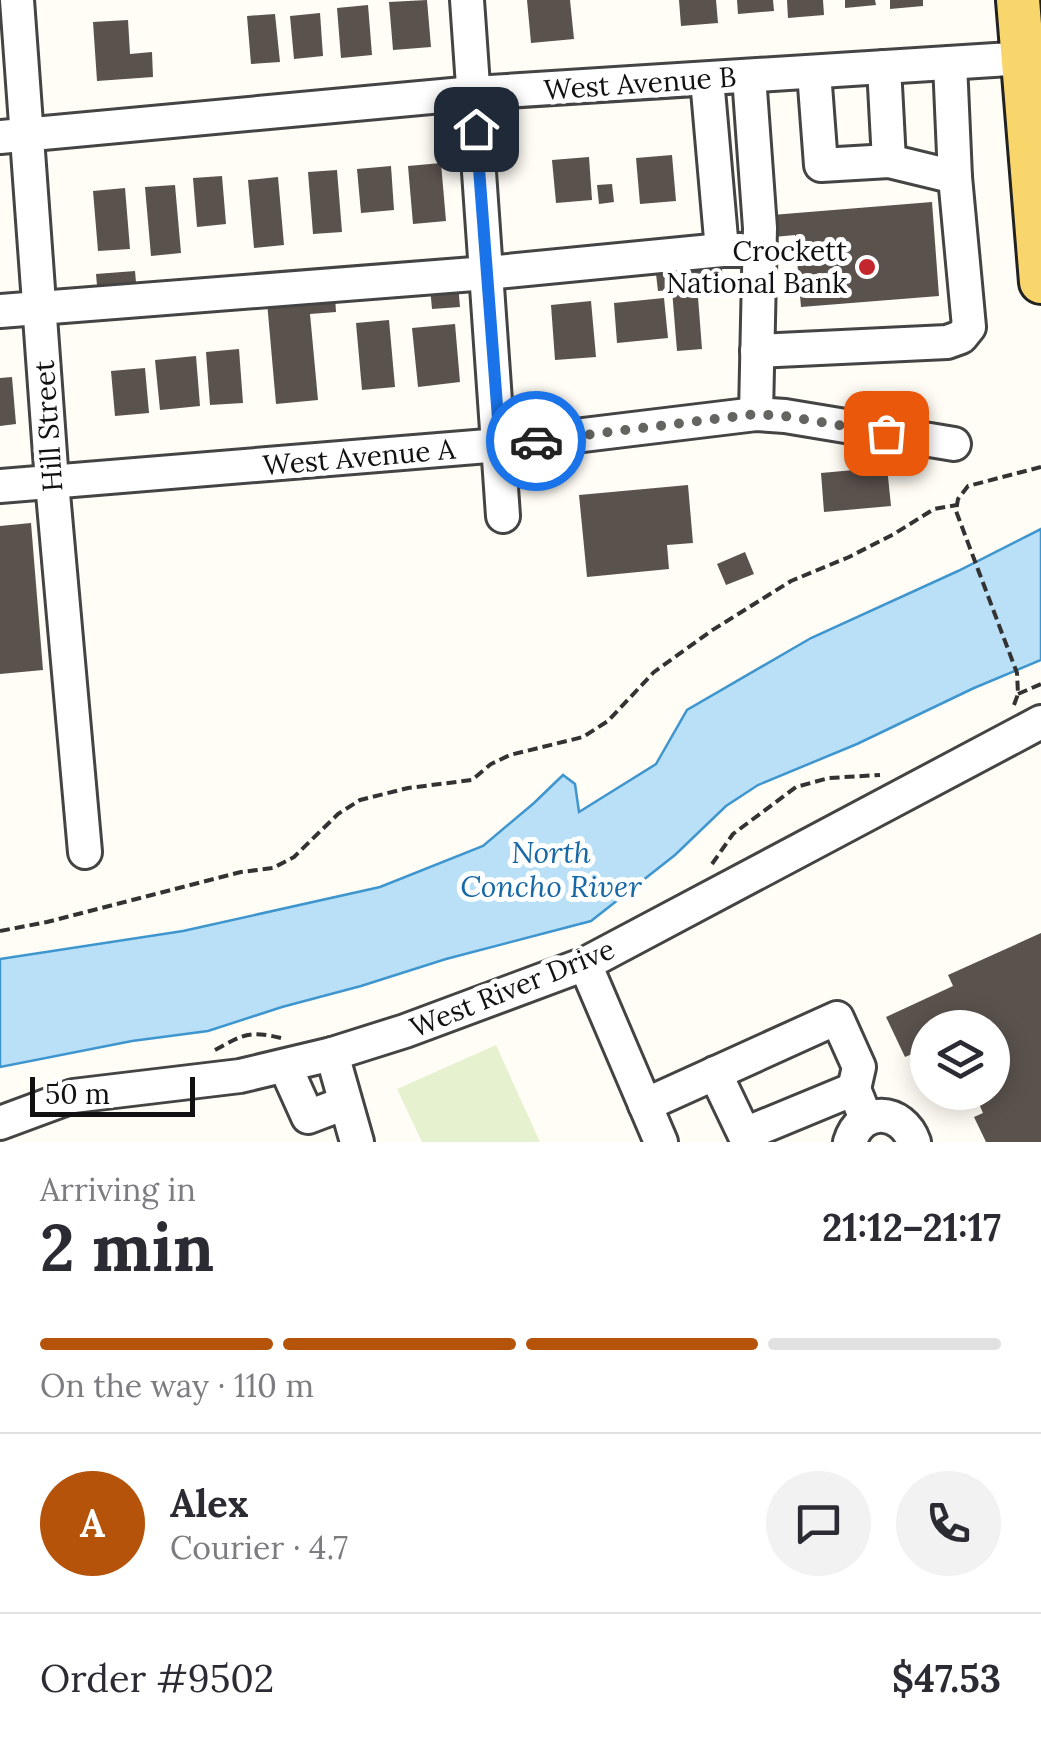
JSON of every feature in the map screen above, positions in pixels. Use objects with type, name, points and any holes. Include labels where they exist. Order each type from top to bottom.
[{"type":"main road","points":[[1018,0],[1032,58],[1040,279]]},
{"type":"street","name":"Hill Street","points":[[17,0],[14,137],[40,308],[86,852]]},
{"type":"street","points":[[467,0],[504,516]]},
{"type":"street","name":"West Avenue B","points":[[14,137],[474,93],[1032,58]]},
{"type":"street","points":[[758,351],[947,342],[961,337],[968,327],[950,63]]},
{"type":"street","points":[[884,67],[889,161]]},
{"type":"street","points":[[814,72],[821,165],[889,161],[955,177]]},
{"type":"street","points":[[749,76],[760,249],[756,414]]},
{"type":"street","points":[[707,78],[722,250]]},
{"type":"street","points":[[0,311],[760,249]]},
{"type":"street","name":"West Avenue A","points":[[0,486],[500,445],[756,414],[954,444]]},
{"type":"street","name":"West River Drive","points":[[0,1123],[73,1096],[240,1076],[283,1052],[332,1054],[585,964],[1025,718]]},
{"type":"street","points":[[585,964],[661,1142]]},
{"type":"street","points":[[644,1105],[836,1018],[859,1067],[857,1117]]},
{"type":"street","points":[[283,1052],[314,1130],[345,1103]]},
{"type":"street","points":[[332,1054],[357,1142]]},
{"type":"street","points":[[715,1073],[746,1138],[857,1117],[889,1116],[908,1128],[914,1142]]},
{"type":"path","points":[[1025,718],[1018,694],[1018,672],[956,512],[958,500],[968,486],[1041,466]]},
{"type":"path","points":[[0,931],[241,872],[273,868],[294,857],[338,814],[360,800],[408,788],[472,780],[510,755],[583,737],[608,721],[654,672],[791,581],[879,542],[934,508],[957,506]]},
{"type":"path","points":[[1018,694],[1041,684]]},
{"type":"path","points":[[710,866],[733,834],[796,787],[829,778],[894,774]]},
{"type":"path","points":[[204,1056],[246,1034],[264,1034],[283,1052]]},
{"type":"green space","points":[[496,1045],[540,1142],[422,1142],[397,1089]]},
{"type":"water","name":"North Concho River","points":[[1041,529],[1041,660],[758,785],[726,806],[675,855],[591,921],[446,959],[208,1031],[132,1041],[0,1067],[0,959],[183,931],[380,887],[483,846],[563,775],[575,784],[579,812],[656,764],[687,710],[811,638]]},
{"type":"building","points":[[427,0],[431,47],[393,50],[389,2]]},
{"type":"building","points":[[527,0],[570,0],[574,39],[531,43]]},
{"type":"building","points":[[679,0],[716,0],[718,23],[681,26]]},
{"type":"building","points":[[737,0],[773,0],[774,11],[738,14]]},
{"type":"building","points":[[787,0],[823,0],[824,15],[788,18]]},
{"type":"building","points":[[845,0],[875,0],[876,5],[845,8]]},
{"type":"building","points":[[890,0],[923,0],[923,6],[890,9]]},
{"type":"building","points":[[368,5],[372,55],[341,58],[337,8]]},
{"type":"building","points":[[320,13],[323,56],[294,59],[290,16]]},
{"type":"building","points":[[275,14],[280,62],[251,64],[247,16]]},
{"type":"building","points":[[128,20],[130,54],[152,52],[153,77],[97,81],[93,22]]},
{"type":"building","points":[[672,155],[676,201],[640,204],[636,158]]},
{"type":"building","points":[[589,157],[592,200],[556,203],[552,160]]},
{"type":"building","points":[[441,163],[446,221],[413,224],[408,166]]},
{"type":"building","points":[[391,166],[394,210],[361,213],[357,169]]},
{"type":"building","points":[[337,170],[342,232],[313,234],[308,172]]},
{"type":"building","points":[[222,176],[226,224],[197,227],[193,178]]},
{"type":"building","points":[[278,177],[284,245],[254,248],[248,180]]},
{"type":"building","points":[[612,184],[614,202],[599,204],[597,185]]},
{"type":"building","points":[[175,185],[181,253],[151,256],[145,187]]},
{"type":"building","points":[[125,188],[130,249],[98,251],[93,191]]},
{"type":"building","name":"Crockett National Bank","points":[[932,202],[939,296],[801,307],[795,235],[774,237],[772,215]]},
{"type":"building","points":[[722,269],[724,296],[698,297],[702,349],[677,351],[672,290],[658,291],[656,274]]},
{"type":"building","points":[[135,271],[137,294],[98,297],[96,274]]},
{"type":"building","points":[[458,284],[460,307],[432,309],[430,287]]},
{"type":"building","points":[[335,296],[336,312],[310,314],[318,400],[276,404],[267,302]]},
{"type":"building","points":[[664,298],[668,338],[617,343],[614,303]]},
{"type":"building","points":[[591,301],[596,357],[555,360],[551,305]]},
{"type":"building","points":[[389,320],[395,387],[362,390],[356,323]]},
{"type":"building","points":[[455,324],[460,382],[418,387],[412,328]]},
{"type":"building","points":[[239,349],[243,403],[210,405],[206,352]]},
{"type":"building","points":[[196,356],[200,406],[160,410],[155,360]]},
{"type":"building","points":[[145,368],[149,413],[115,416],[111,371]]},
{"type":"building","points":[[12,377],[16,424],[0,426],[0,378]]},
{"type":"building","points":[[887,467],[891,506],[824,512],[821,473]]},
{"type":"building","points":[[688,485],[693,543],[667,545],[669,569],[587,577],[579,495]]},
{"type":"building","points":[[31,523],[43,670],[0,674],[0,526]]},
{"type":"building","points":[[745,552],[754,574],[726,585],[717,564]]},
{"type":"building","points":[[1041,933],[1041,1142],[986,1142],[974,1117],[983,1113],[982,1110],[1010,1110],[1010,1010],[910,1010],[910,1055],[905,1057],[886,1017],[953,986],[948,975]]},
{"type":"way so far","points":[[536,441],[756,414],[886,433]]},
{"type":"place","name":"Crockett National Bank","points":[[867,267]]},
{"type":"route","points":[[476,129],[500,445],[536,441]]}]
